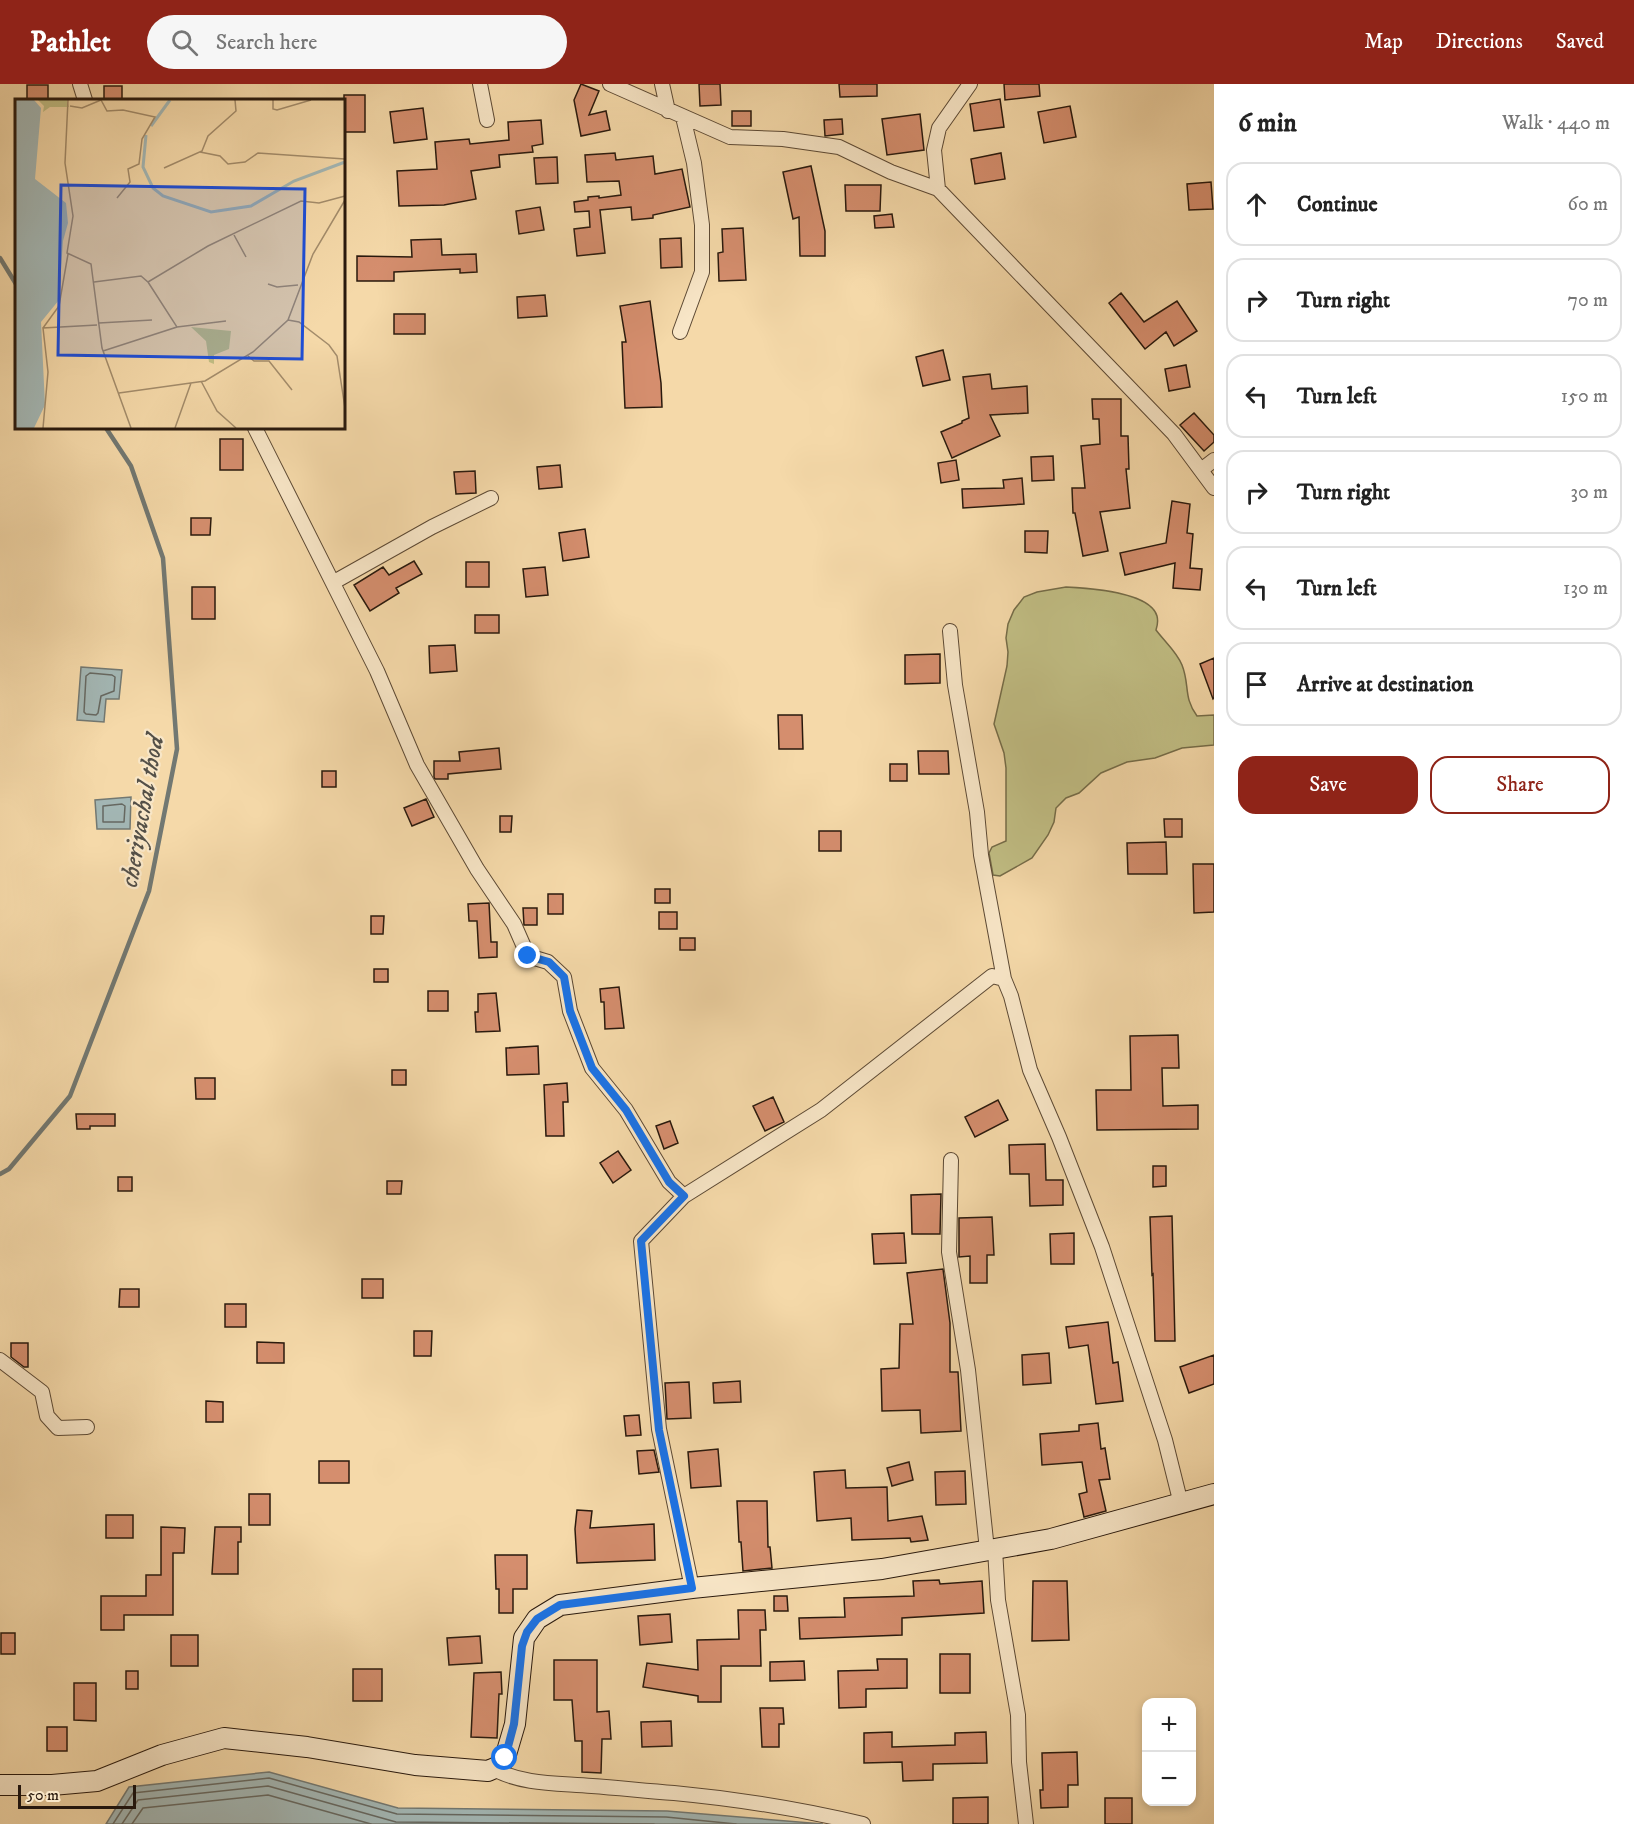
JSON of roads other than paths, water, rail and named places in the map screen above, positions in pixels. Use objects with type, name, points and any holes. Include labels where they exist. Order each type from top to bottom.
[{"type":"main road","points":[[0,1785],[52,1785],[97,1781],[162,1755],[224,1738],[307,1747],[415,1765],[488,1772],[499,1766],[505,1758],[514,1724],[522,1646],[527,1632],[537,1619],[560,1605],[692,1588],[882,1569],[1051,1539],[1214,1494]]},
{"type":"street","points":[[80,84],[85,99]]},
{"type":"street","points":[[480,84],[487,120]]},
{"type":"street","points":[[610,84],[730,136],[783,139],[839,147],[891,172],[938,189],[1174,434],[1214,488]]},
{"type":"street","points":[[662,84],[668,111]]},
{"type":"street","points":[[938,189],[934,150],[939,128],[970,84]]},
{"type":"street","points":[[680,332],[702,272],[702,225],[694,163],[683,117]]},
{"type":"street","points":[[256,429],[378,671],[417,765],[477,869],[514,924],[528,956],[549,962],[564,977],[570,1011],[592,1068],[626,1110],[669,1182],[684,1196]]},
{"type":"street","points":[[1201,470],[1214,460]]},
{"type":"street","points":[[334,582],[432,527],[491,498]]},
{"type":"street","points":[[950,631],[954,685],[1004,979],[1011,996],[1030,1070],[1102,1247],[1165,1440],[1181,1504]]},
{"type":"street","points":[[692,1588],[659,1430],[641,1241],[684,1196],[821,1110],[992,976],[1004,979]]},
{"type":"street","points":[[951,1160],[949,1252],[968,1370],[998,1600],[1018,1715],[1019,1762],[1026,1824]]},
{"type":"street","points":[[0,1360],[42,1392],[47,1416],[58,1428],[87,1427]]},
{"type":"street","points":[[494,1768],[520,1779],[701,1796],[795,1810],[863,1824]]},
{"type":"water","points":[[81,667],[122,670],[119,699],[106,699],[104,722],[77,720]]},
{"type":"water","points":[[131,797],[130,829],[97,829],[95,800]]},
{"type":"water","points":[[269,1772],[398,1808],[667,1811],[823,1824],[106,1824],[129,1787]]},
{"type":"waterway","name":"cheriyachal thod","points":[[0,258],[15,282]]},
{"type":"waterway","name":"cheriyachal thod","points":[[0,1174],[9,1169],[70,1096],[149,891],[177,749],[163,558],[131,466],[107,429]]}]
